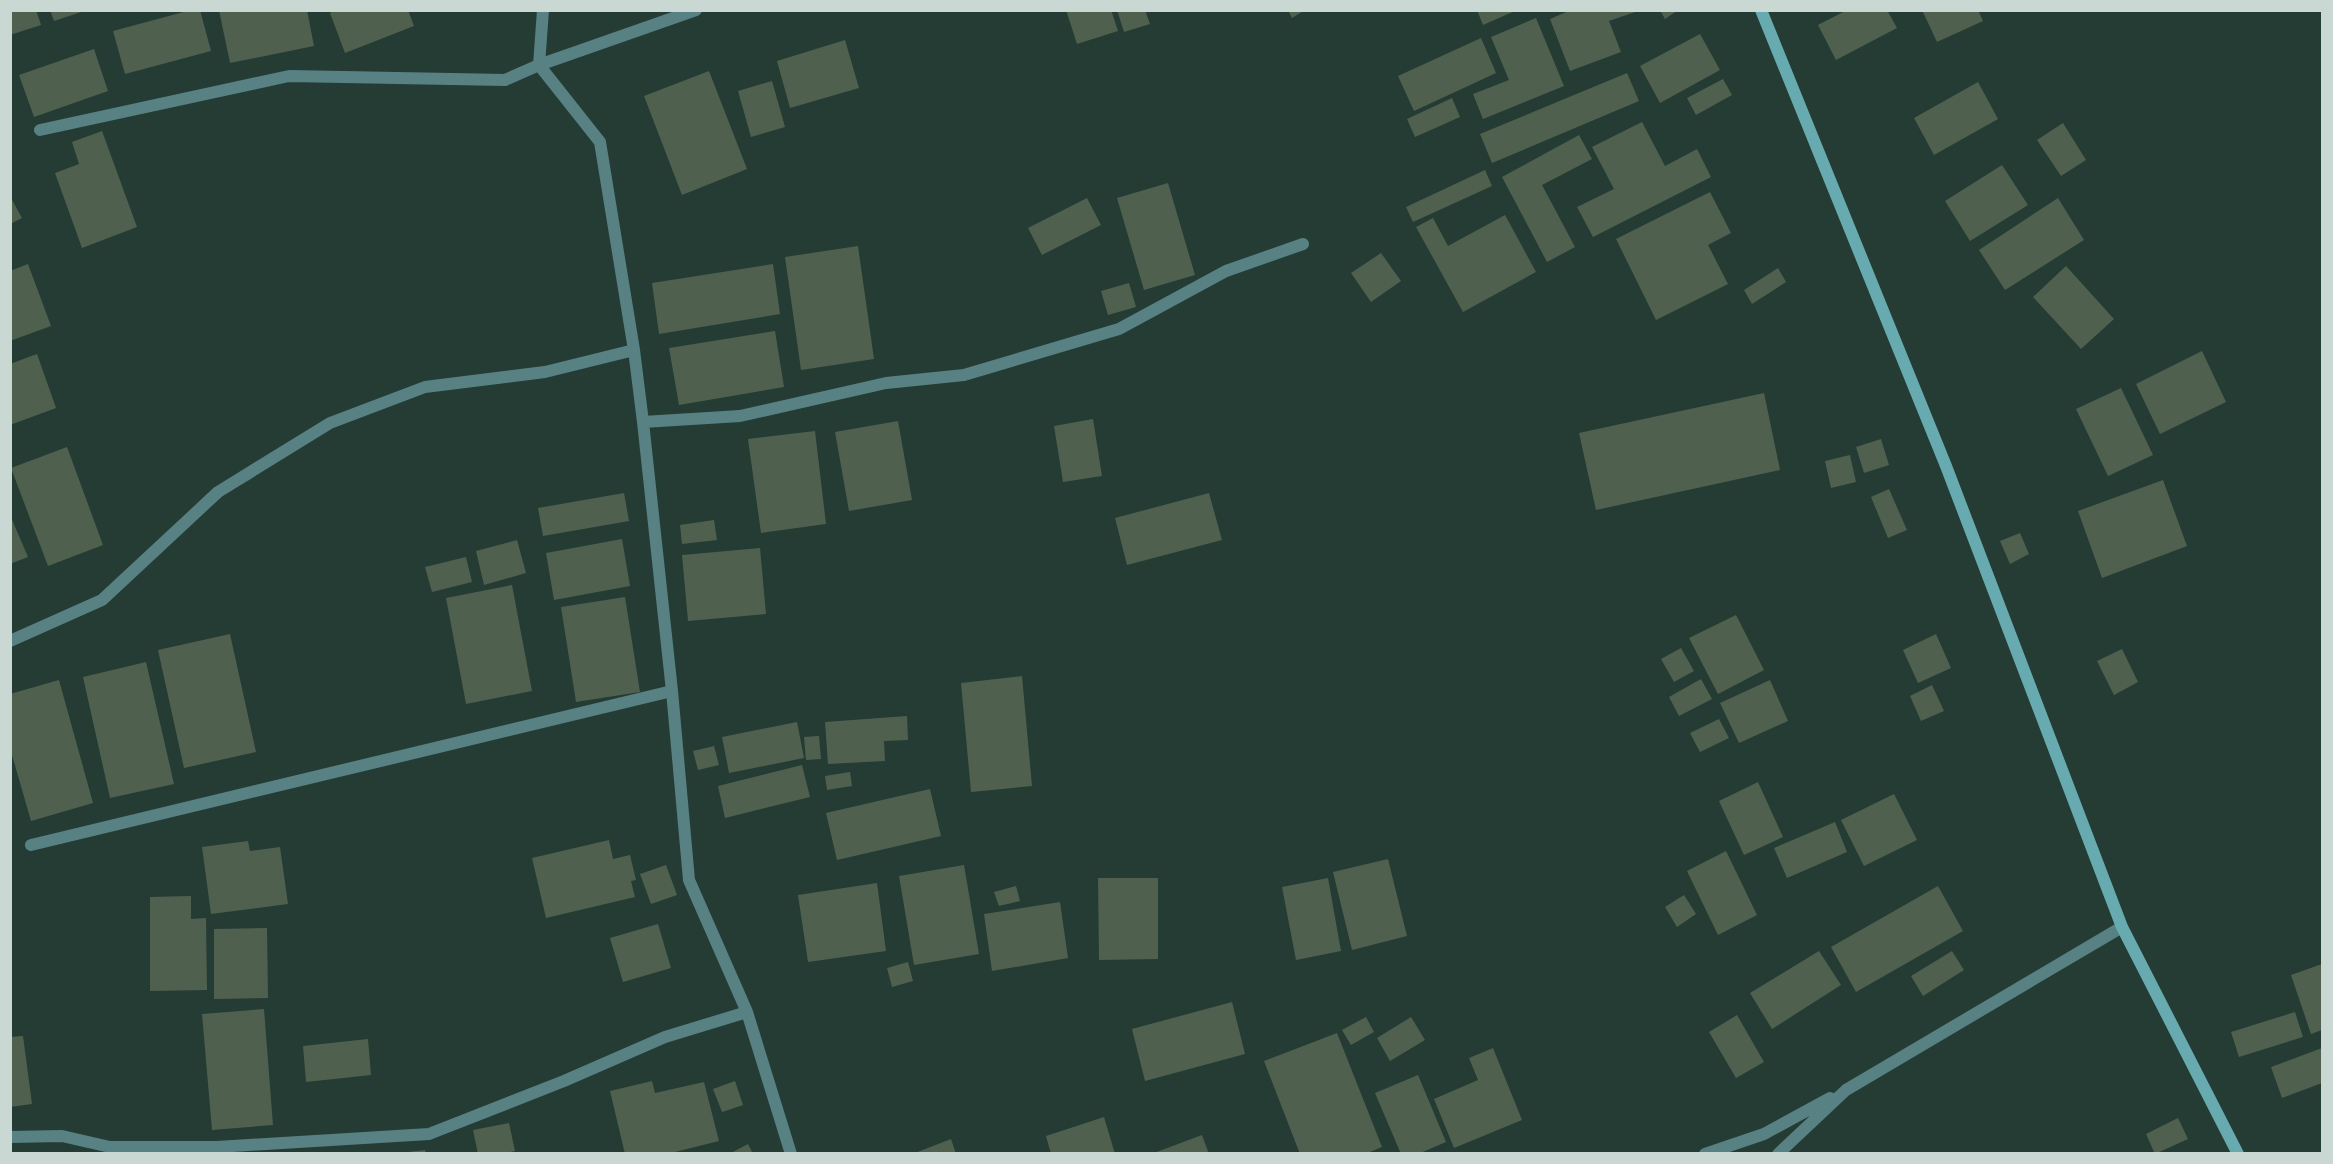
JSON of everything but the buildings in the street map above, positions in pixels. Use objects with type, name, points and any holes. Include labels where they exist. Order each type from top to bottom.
[{"type":"street","points":[[543,10],[539,65],[600,142],[634,350],[643,422],[672,692],[689,880],[747,1012],[791,1154]]},
{"type":"street","points":[[40,130],[289,76],[505,80],[539,65],[696,10]]},
{"type":"street","points":[[1761,10],[1946,466],[2122,927],[2238,1154]]},
{"type":"street","points":[[643,422],[740,416],[886,383],[964,375],[1119,329],[1226,271],[1303,244]]},
{"type":"street","points":[[10,641],[102,600],[218,492],[330,423],[424,387],[545,372],[634,350]]},
{"type":"street","points":[[31,844],[672,692]]},
{"type":"street","points":[[1705,1154],[1764,1134],[1846,1089],[2122,927]]},
{"type":"street","points":[[10,1137],[62,1136],[110,1147],[217,1147],[429,1134],[554,1086],[664,1037],[747,1012]]},
{"type":"street","points":[[1778,1154],[1846,1089]]}]
